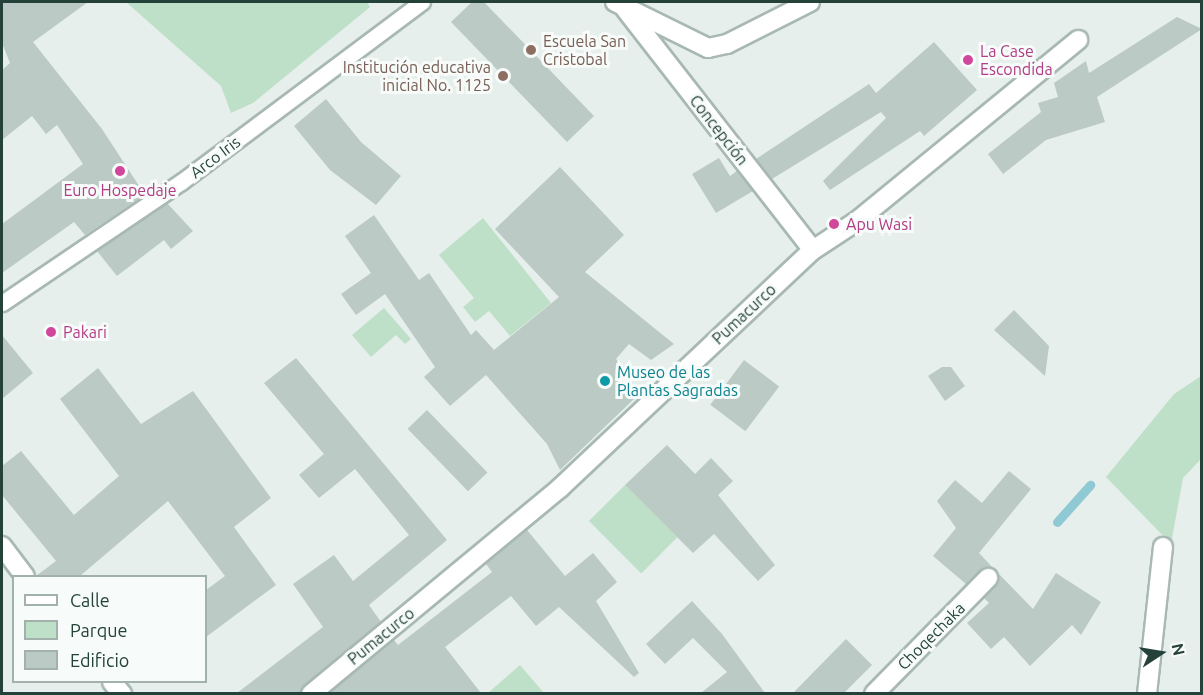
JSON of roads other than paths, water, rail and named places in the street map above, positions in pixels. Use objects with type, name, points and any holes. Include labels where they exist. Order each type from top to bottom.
[{"type":"street","points":[[620,6],[708,48],[727,44],[810,2]]},
{"type":"street","name":"Concepción","points":[[620,6],[813,250]]},
{"type":"street","name":"Pumacurco","points":[[311,693],[560,488],[813,250],[857,221],[1078,40]]},
{"type":"street","points":[[2,546],[24,575]]},
{"type":"street","points":[[1147,693],[1163,547]]},
{"type":"street","name":"Choqechaka","points":[[874,693],[988,578]]},
{"type":"lane","name":"Arco Iris","points":[[2,303],[181,182],[422,2]]},
{"type":"waterway","points":[[1057,522],[1090,485]]},
{"type":"place","name":"Escuela San Cristobal","points":[[531,50]]},
{"type":"place","name":"La Case Escondida","points":[[968,60]]},
{"type":"place","name":"Institución educativa inicial No. 1125","points":[[503,76]]},
{"type":"place","name":"Euro Hospedaje","points":[[120,171]]},
{"type":"place","name":"Apu Wasi","points":[[834,224]]},
{"type":"place","name":"Pakari","points":[[51,332]]},
{"type":"place","name":"Museo de las Plantas Sagradas","points":[[605,381]]}]
